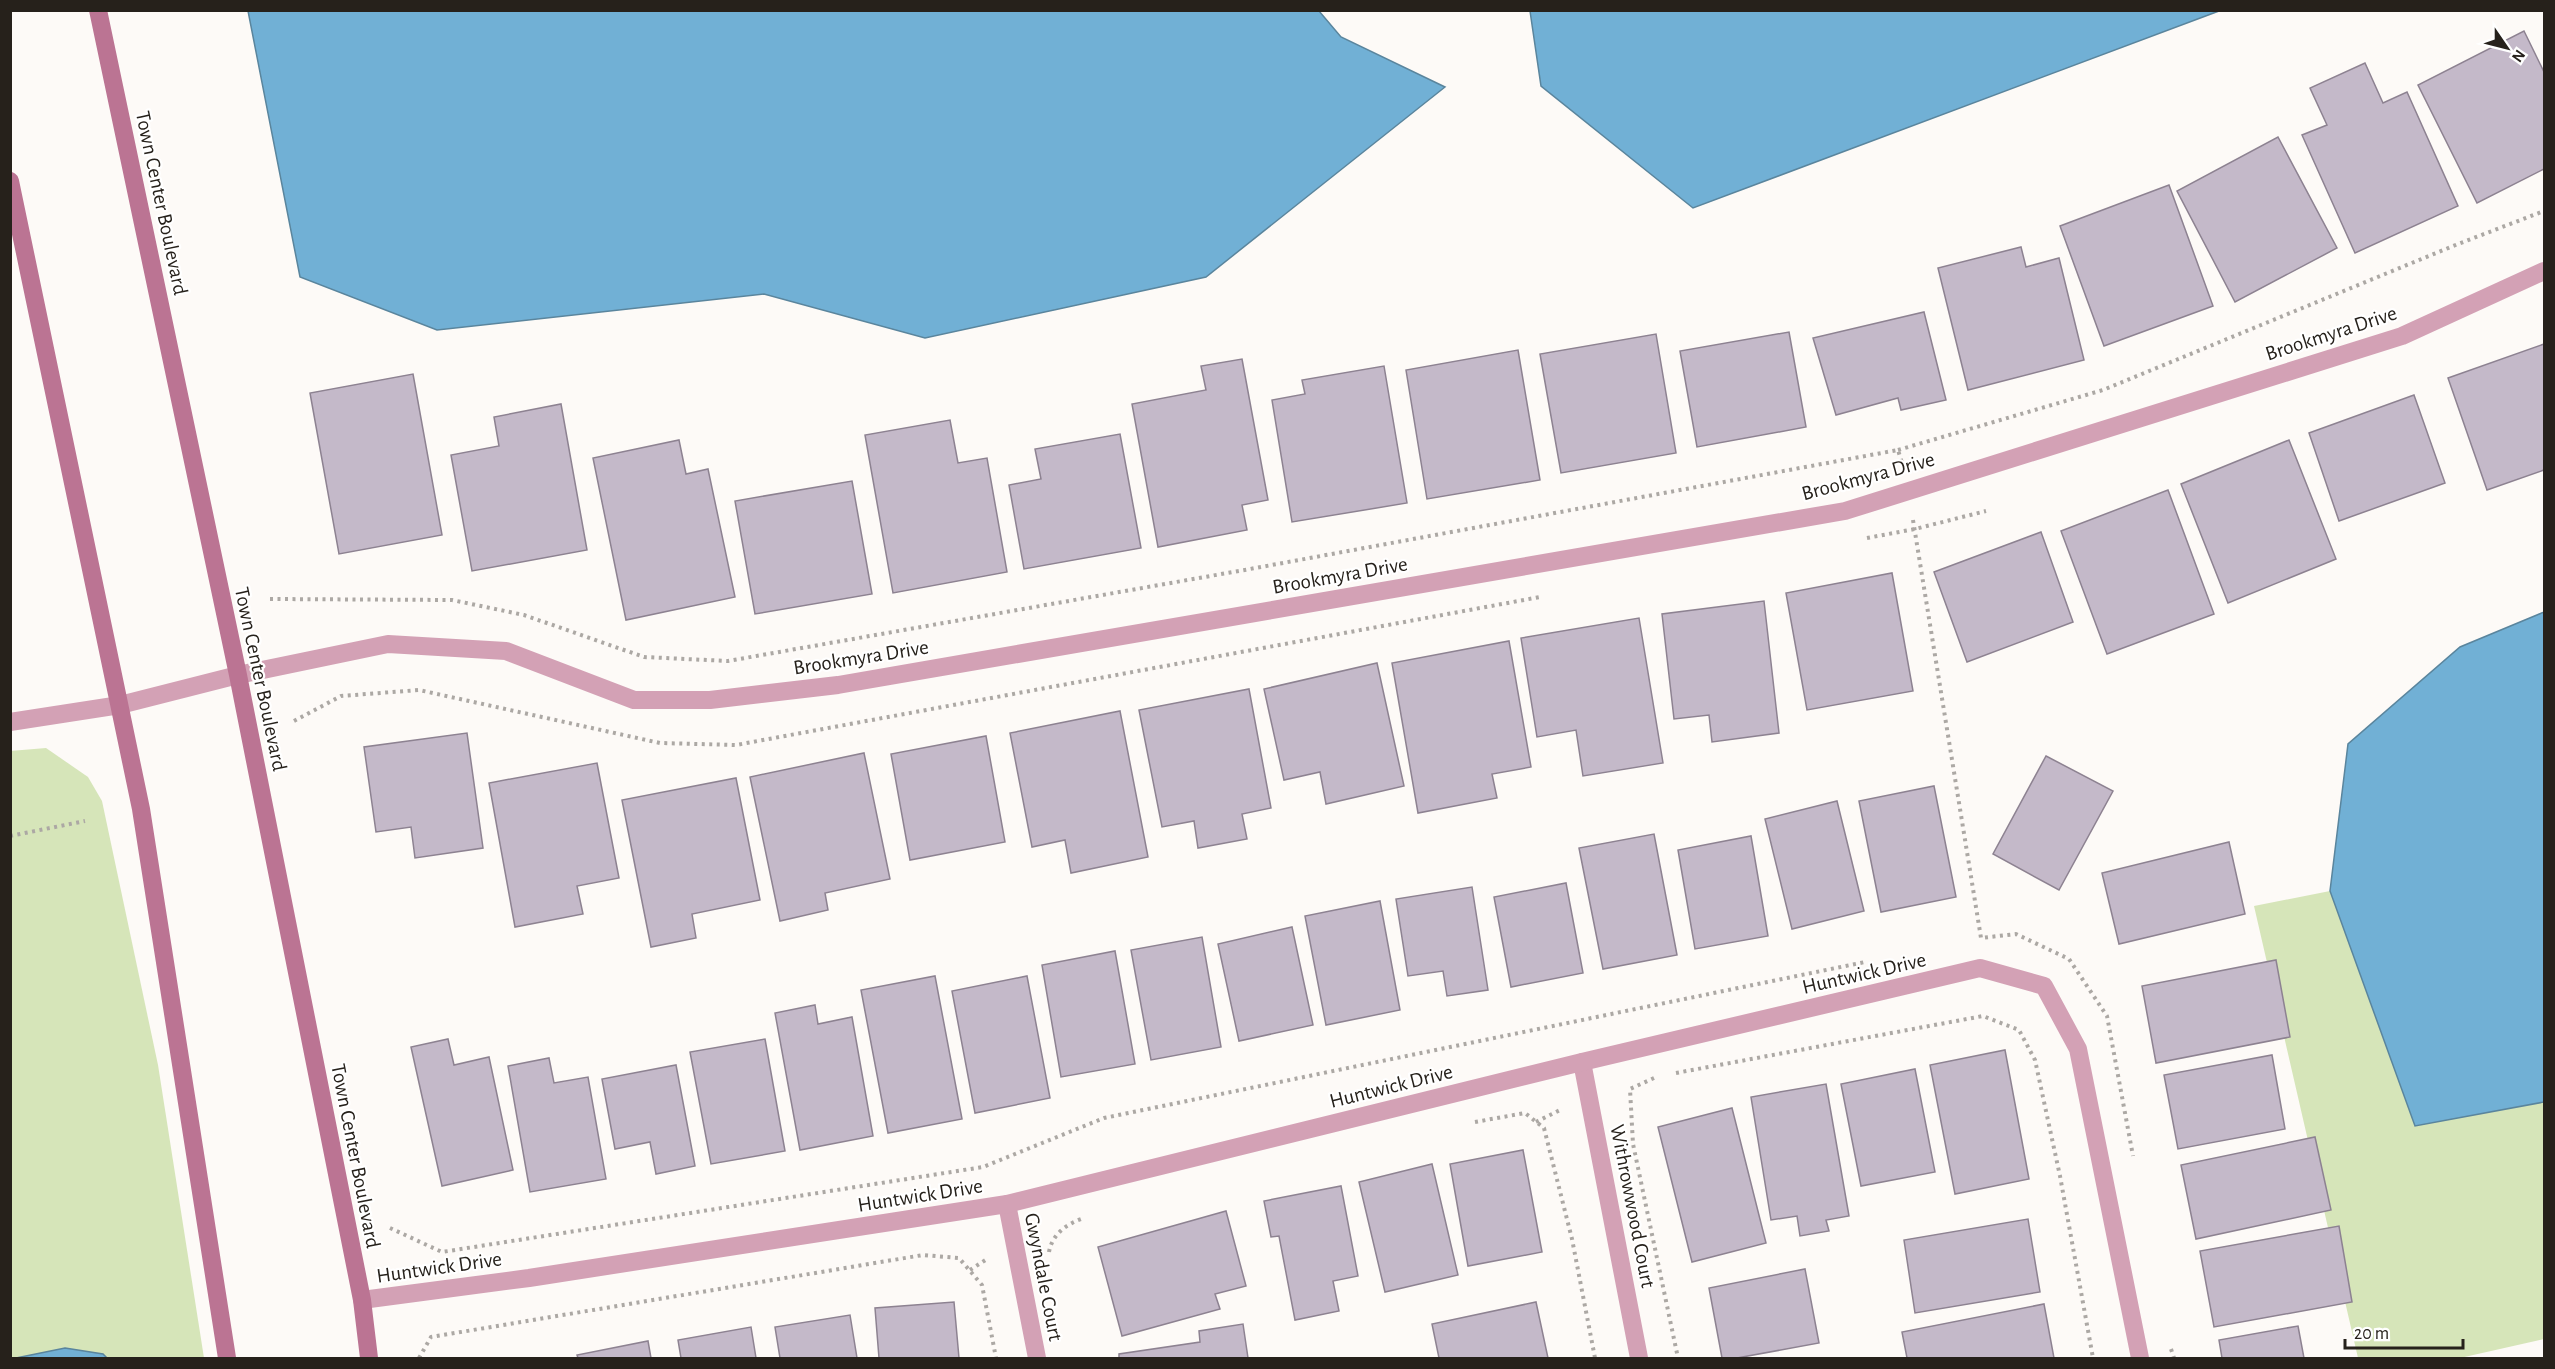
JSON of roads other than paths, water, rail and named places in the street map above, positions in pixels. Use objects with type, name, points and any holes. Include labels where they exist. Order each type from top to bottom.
[{"type":"street","name":"Town Center Boulevard","points":[[98,10],[238,675],[362,1300],[369,1359]]},
{"type":"street","points":[[10,181],[143,820],[227,1359]]},
{"type":"street","name":"Brookmyra Drive","points":[[10,722],[120,705],[238,675],[388,644],[506,651],[634,700],[710,700],[838,685],[1845,511],[2402,336],[2544,271]]},
{"type":"street","name":"Huntwick Drive","points":[[362,1300],[529,1278],[1007,1204],[1582,1062],[1980,968],[2044,986],[2078,1049],[2140,1359]]},
{"type":"street","name":"Withrowwood Court","points":[[1582,1062],[1639,1359]]},
{"type":"street","name":"Gwyndale Court","points":[[1007,1204],[1037,1359]]},
{"type":"water","points":[[1530,10],[2219,11],[1693,208],[1541,86]]},
{"type":"water","points":[[248,11],[1319,11],[1341,37],[1445,87],[1206,277],[925,338],[764,294],[437,330],[300,277]]},
{"type":"water","points":[[2544,612],[2544,1102],[2415,1126],[2330,891],[2348,744],[2460,647]]},
{"type":"water","points":[[65,1348],[103,1354],[107,1358],[16,1358]]}]
